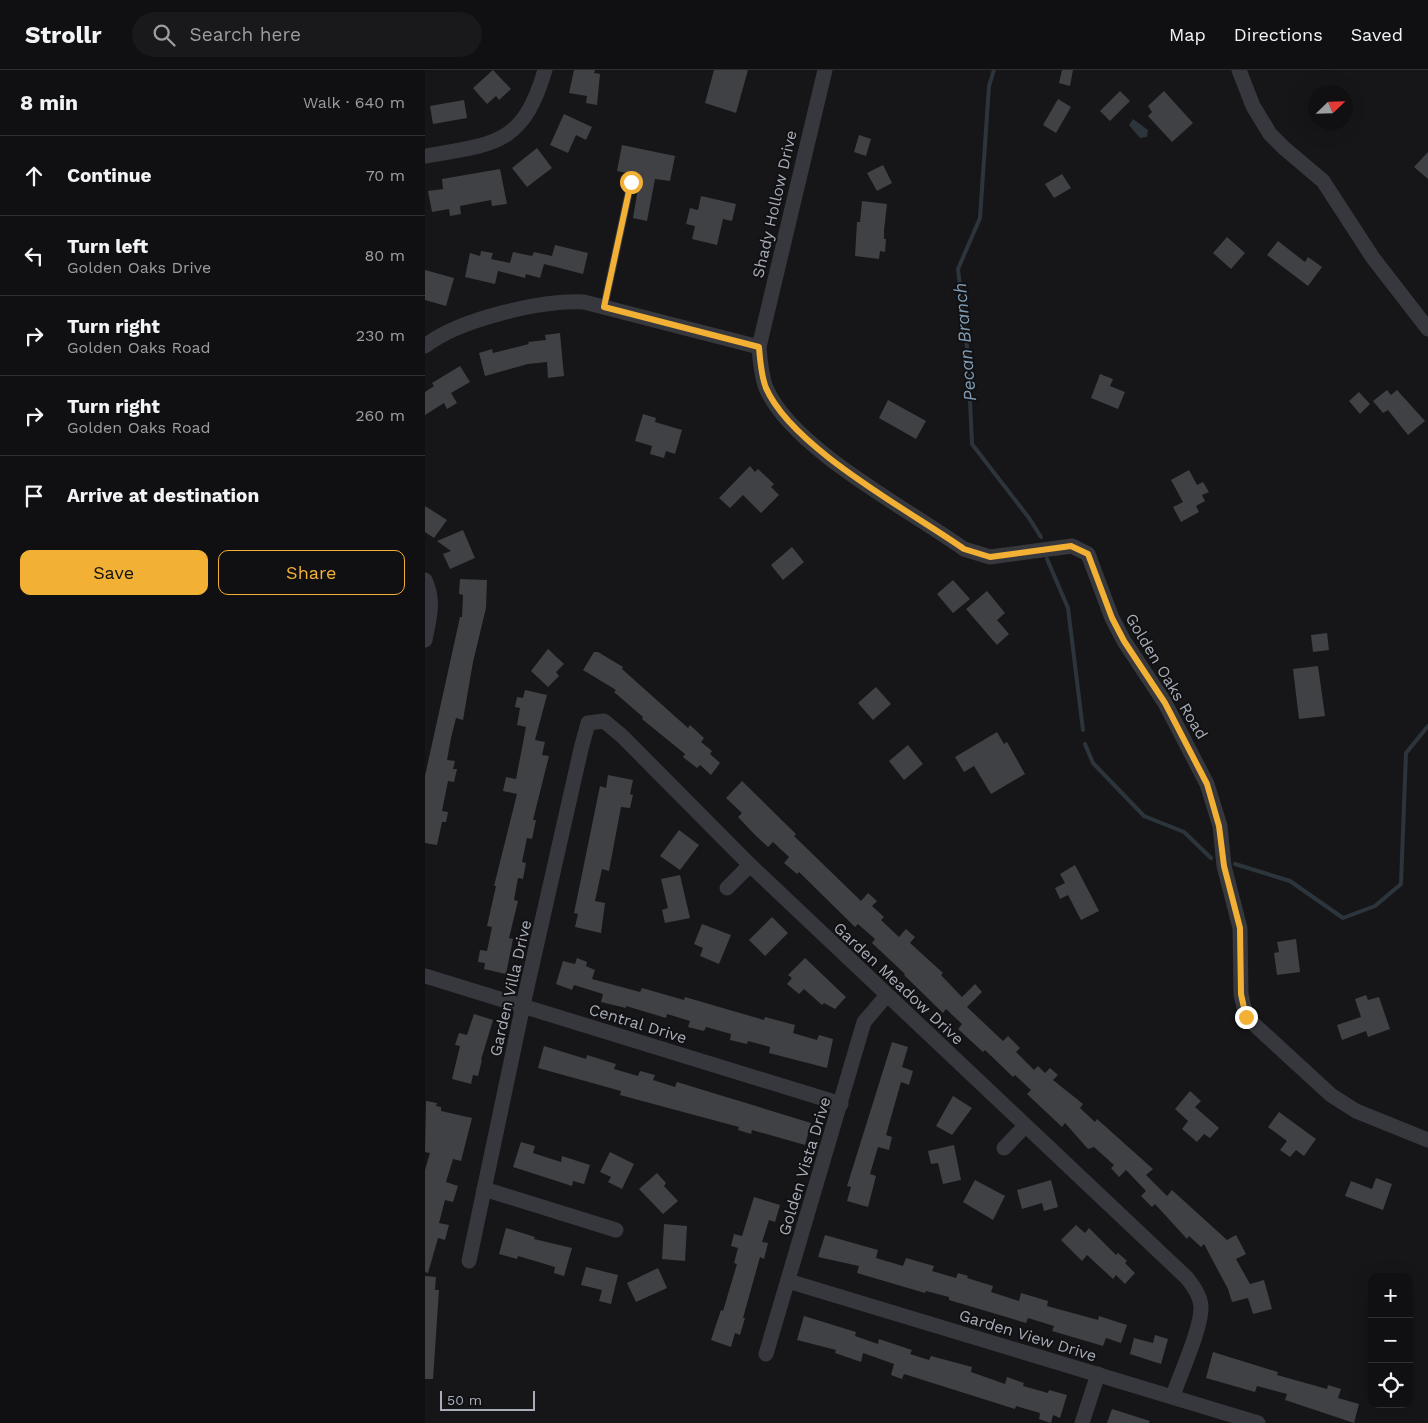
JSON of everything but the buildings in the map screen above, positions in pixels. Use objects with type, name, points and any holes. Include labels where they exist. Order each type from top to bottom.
[{"type":"street","points":[[425,156],[491,142],[511,132],[531,111],[545,70]]},
{"type":"street","name":"Shady Hollow Drive","points":[[759,347],[825,70]]},
{"type":"street","points":[[1239,70],[1253,106],[1270,134],[1323,181],[1368,251],[1428,329]]},
{"type":"street","points":[[425,346],[435,338],[456,328],[537,306],[572,302],[604,307],[759,347]]},
{"type":"street","name":"Golden Oaks Road","points":[[759,347],[766,387],[778,408],[803,436],[826,455],[964,549],[990,557],[1071,546],[1088,554],[1112,618],[1124,641],[1165,703],[1207,784],[1219,826],[1224,866],[1240,928],[1241,994],[1246,1017],[1331,1095],[1356,1111],[1428,1140]]},
{"type":"street","points":[[425,580],[431,592],[432,606],[425,640]]},
{"type":"street","name":"Garden Meadow Drive","points":[[588,723],[604,721],[622,736],[750,865],[1187,1278],[1197,1291],[1201,1305],[1199,1317],[1173,1396]]},
{"type":"street","name":"Garden Villa Drive","points":[[469,1262],[523,1005],[588,723]]},
{"type":"street","points":[[727,888],[750,865]]},
{"type":"street","name":"Central Drive","points":[[425,976],[841,1104]]},
{"type":"street","name":"Golden Vista Drive","points":[[766,1354],[864,1022],[887,995]]},
{"type":"street","points":[[1004,1148],[1025,1126]]},
{"type":"street","points":[[484,1189],[616,1230]]},
{"type":"street","name":"Garden View Drive","points":[[788,1281],[1259,1423]]},
{"type":"street","points":[[1082,1423],[1098,1374]]},
{"type":"lane","points":[[604,307],[631,182]]},
{"type":"shaded area","points":[[1133,119],[1148,130],[1147,137],[1140,138],[1129,125]]},
{"type":"waterway","name":"Pecan Branch","points":[[994,70],[989,86],[980,218],[958,269],[968,356],[972,444],[1029,518],[1041,537]]},
{"type":"waterway","name":"Pecan Branch","points":[[1047,559],[1068,608],[1083,730]]},
{"type":"waterway","name":"Pecan Branch","points":[[1235,864],[1290,881],[1343,918],[1375,906],[1401,884],[1406,753],[1428,726]]},
{"type":"waterway","name":"Pecan Branch","points":[[1085,744],[1093,763],[1144,816],[1184,832],[1211,858]]},
{"type":"route","points":[[631,182],[604,307],[759,347],[762,374],[766,387],[778,408],[803,436],[826,455],[873,488],[964,549],[981,556],[990,557],[1071,546],[1088,554],[1112,618],[1124,641],[1165,703],[1187,742],[1207,784],[1219,826],[1224,866],[1240,928],[1241,994],[1242,1008],[1246,1017]]}]
